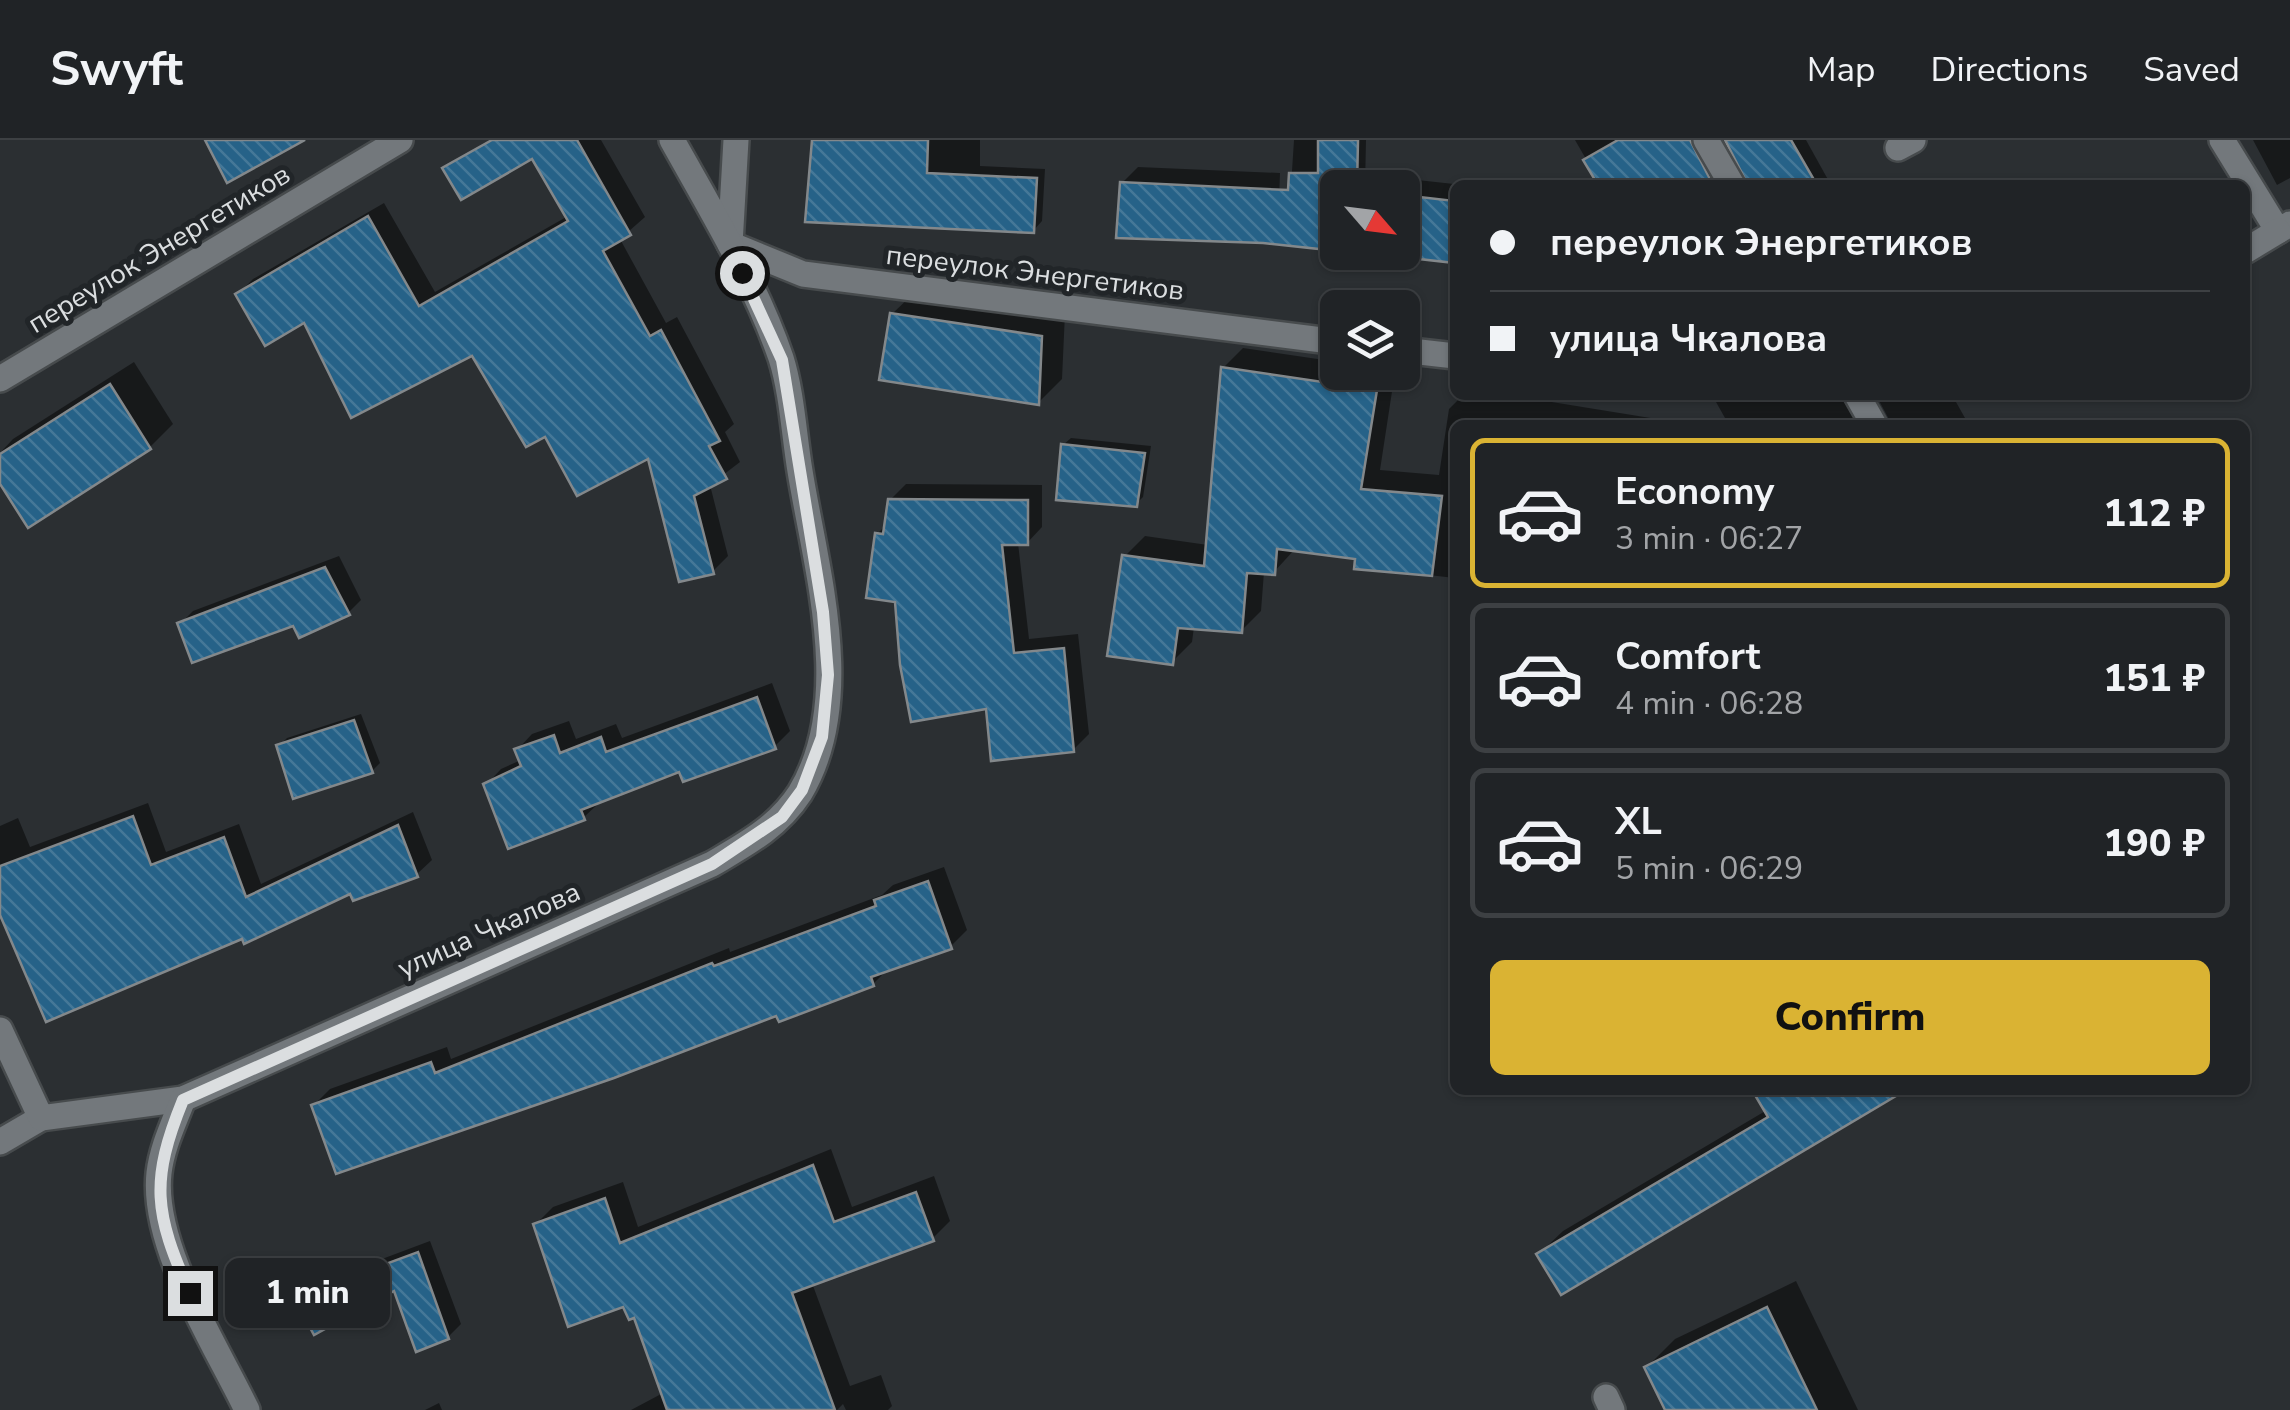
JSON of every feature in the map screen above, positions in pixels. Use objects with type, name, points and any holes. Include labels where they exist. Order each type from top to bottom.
[{"type":"street","name":"переулок Энергетиков","points":[[0,379],[400,140]]},
{"type":"street","points":[[672,140],[730,244]]},
{"type":"street","points":[[730,244],[736,140]]},
{"type":"street","points":[[1706,140],[1729,180]]},
{"type":"street","points":[[2222,140],[2284,228],[2250,248]]},
{"type":"street","name":"переулок Энергетиков","points":[[730,244],[802,274],[1320,340]]},
{"type":"street","name":"улица Чкалова","points":[[41,1118],[183,1100],[712,864],[782,817],[802,790],[822,737],[828,675],[823,612],[782,360],[730,244]]},
{"type":"street","points":[[1420,352],[1450,355]]},
{"type":"street","points":[[0,1030],[41,1118],[0,1142]]},
{"type":"street","points":[[183,1100],[164,1147],[158,1176],[162,1216],[172,1254],[247,1410]]},
{"type":"building","points":[[205,140],[305,140],[227,183]]},
{"type":"building","points":[[492,140],[577,140],[631,235],[603,251],[650,336],[661,330],[720,441],[709,446],[727,479],[694,496],[714,574],[679,582],[648,459],[577,496],[545,437],[526,447],[472,356],[351,418],[304,323],[265,346],[235,294],[368,216],[419,306],[568,221],[532,159],[461,200],[442,168]]},
{"type":"building","points":[[812,140],[928,140],[927,173],[1037,178],[1034,233],[805,222]]},
{"type":"building","points":[[1318,140],[1358,140],[1357,170],[1320,170],[1320,249],[1116,238],[1120,182],[1288,190],[1289,173],[1318,173]]},
{"type":"building","points":[[1618,140],[1690,140],[1710,180],[1595,180],[1583,160]]},
{"type":"building","points":[[1725,140],[1791,140],[1814,180],[1745,180]]},
{"type":"building","points":[[1420,197],[1450,200],[1450,262],[1420,259]]},
{"type":"building","points":[[890,313],[1042,336],[1039,405],[879,380]]},
{"type":"building","points":[[1221,367],[1320,382],[1320,390],[1377,390],[1361,489],[1442,496],[1432,576],[1354,569],[1355,559],[1277,549],[1275,575],[1247,573],[1242,633],[1178,628],[1173,665],[1107,656],[1122,555],[1204,566]]},
{"type":"building","points":[[110,384],[151,449],[28,528],[0,484],[0,454]]},
{"type":"building","points":[[1061,444],[1145,453],[1137,507],[1056,500]]},
{"type":"building","points":[[888,499],[1028,500],[1028,545],[1002,545],[1014,653],[1064,648],[1074,752],[991,761],[986,709],[911,722],[900,665],[895,602],[866,598],[875,533],[883,534]]},
{"type":"building","points":[[325,567],[350,615],[299,638],[293,626],[192,663],[177,623]]},
{"type":"building","points":[[757,697],[776,749],[683,782],[679,772],[581,810],[585,820],[508,849],[483,784],[521,766],[514,749],[554,735],[560,753],[601,737],[606,752]]},
{"type":"building","points":[[354,720],[373,773],[293,799],[276,745]]},
{"type":"building","points":[[133,816],[151,865],[224,837],[246,897],[398,825],[418,877],[353,901],[350,894],[244,944],[242,939],[46,1022],[0,915],[0,866]]},
{"type":"building","points":[[928,881],[952,949],[871,977],[874,986],[779,1022],[776,1016],[614,1078],[336,1174],[311,1105],[431,1062],[435,1073],[712,963],[714,966],[876,906],[874,900]]},
{"type":"building","points":[[1755,1095],[1898,1095],[1561,1295],[1536,1254],[1768,1117]]},
{"type":"building","points":[[813,1165],[834,1222],[916,1192],[934,1241],[792,1293],[835,1410],[667,1410],[634,1318],[629,1320],[623,1307],[568,1327],[533,1224],[605,1198],[620,1243]]},
{"type":"building","points":[[418,1252],[449,1339],[416,1352],[394,1291],[314,1335],[294,1298]]},
{"type":"building","points":[[1767,1307],[1817,1410],[1665,1410],[1644,1367]]},
{"type":"route","points":[[190,1293],[172,1254],[162,1216],[158,1176],[164,1147],[183,1100],[712,864],[755,839],[782,817],[802,790],[822,737],[828,675],[823,612],[782,360],[742,273]]}]
